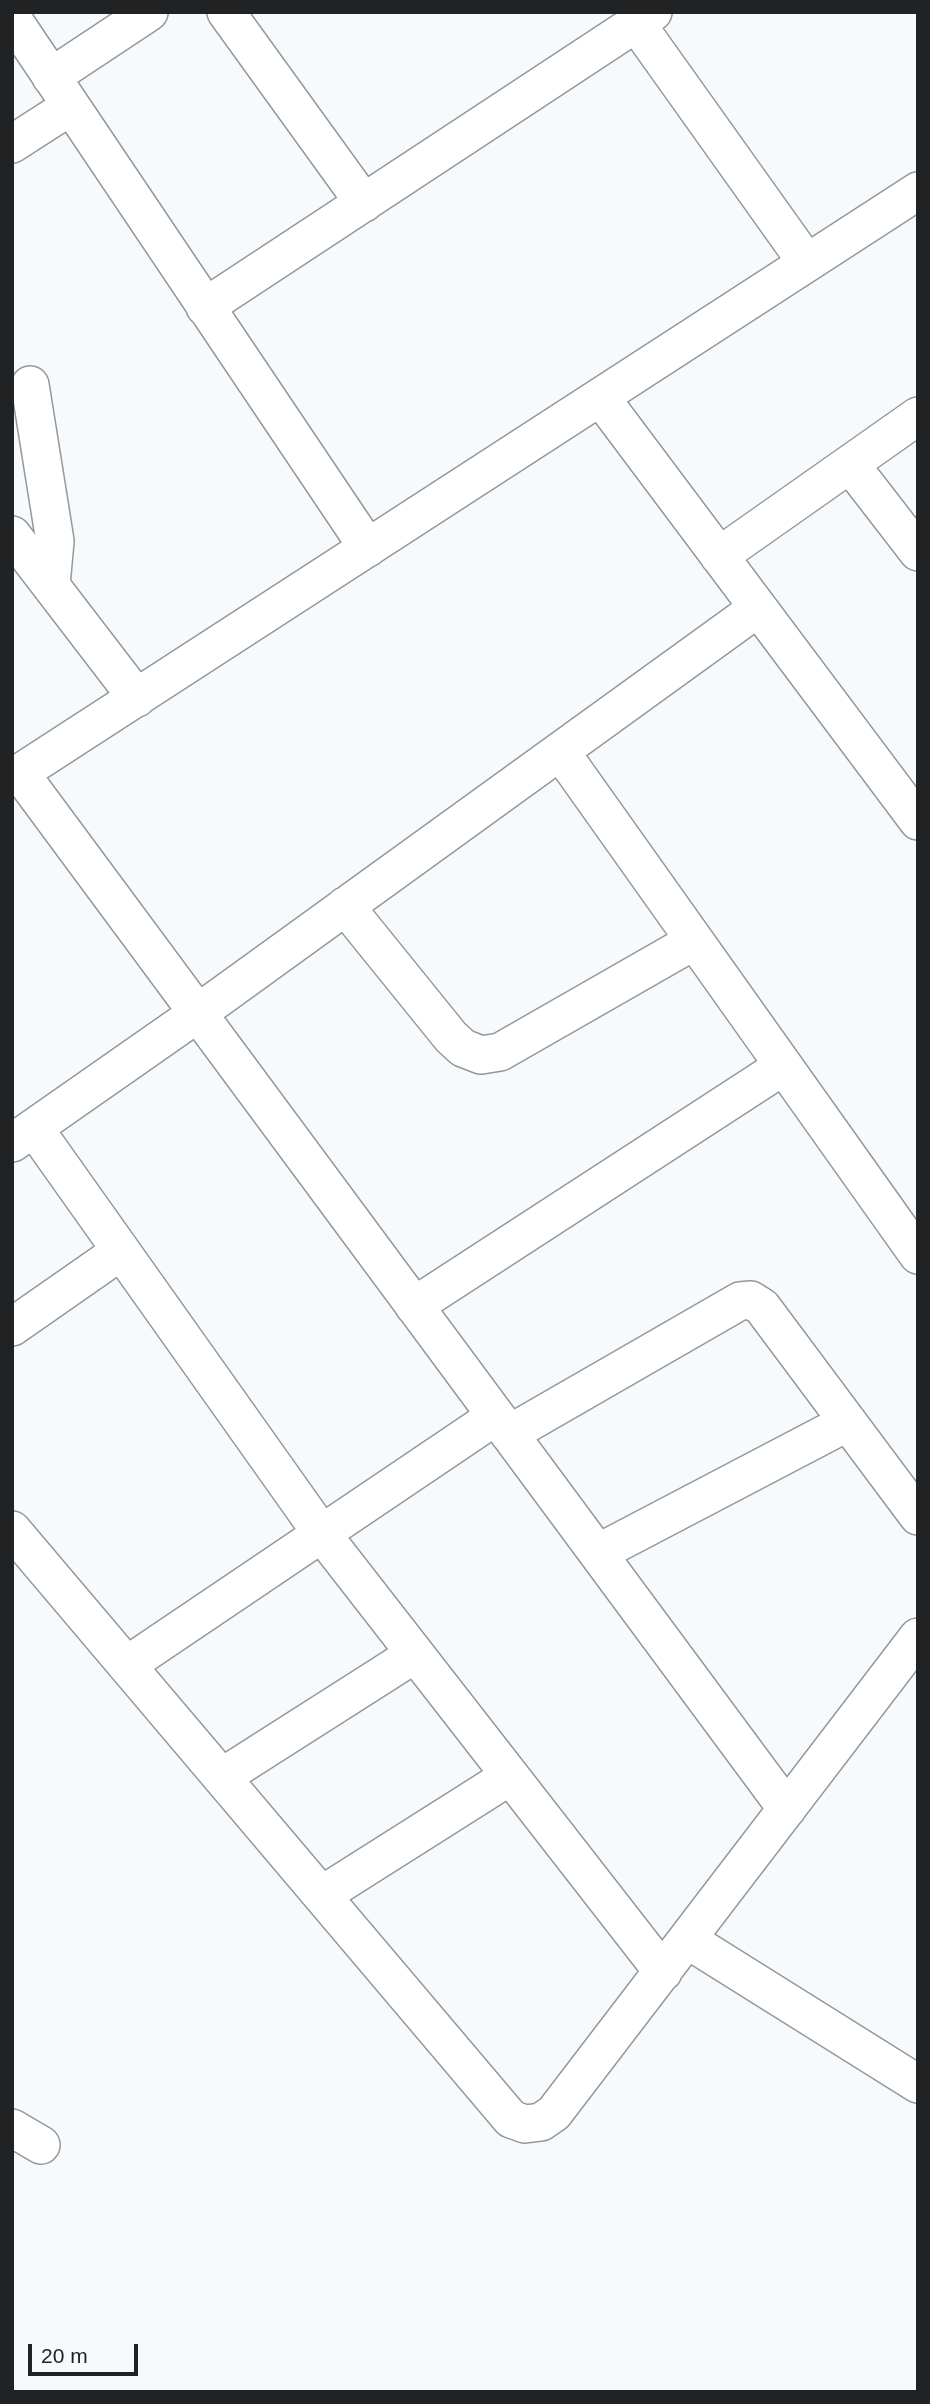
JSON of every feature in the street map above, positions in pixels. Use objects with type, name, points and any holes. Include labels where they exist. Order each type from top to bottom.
[{"type":"street","points":[[12,144],[61,91],[149,12]]},
{"type":"street","points":[[226,12],[364,204]]},
{"type":"street","points":[[12,18],[368,548]]},
{"type":"street","points":[[205,307],[645,18],[807,263]]},
{"type":"street","points":[[787,1809],[198,1013],[16,776],[918,191]]},
{"type":"street","points":[[30,385],[53,521],[55,541],[51,585]]},
{"type":"street","points":[[601,398],[917,819]]},
{"type":"street","points":[[719,556],[918,416]]},
{"type":"street","points":[[850,464],[918,552]]},
{"type":"street","points":[[12,535],[137,698]]},
{"type":"street","points":[[663,1972],[322,1534],[121,1251],[23,1135],[198,1013],[758,608]]},
{"type":"street","points":[[560,751],[918,1255]]},
{"type":"street","points":[[345,906],[451,1037],[463,1048],[481,1055],[500,1052],[694,941]]},
{"type":"street","points":[[414,1306],[782,1067]]},
{"type":"street","points":[[12,1327],[121,1251]]},
{"type":"street","points":[[127,1665],[322,1534],[502,1425],[740,1301],[751,1300],[762,1307],[918,1516]]},
{"type":"street","points":[[597,1553],[848,1422]]},
{"type":"street","points":[[12,1530],[511,2119],[525,2124],[541,2122],[554,2113],[918,1637]]},
{"type":"street","points":[[222,1777],[415,1654]]},
{"type":"street","points":[[322,1895],[510,1776]]},
{"type":"street","points":[[688,1940],[918,2084]]}]
